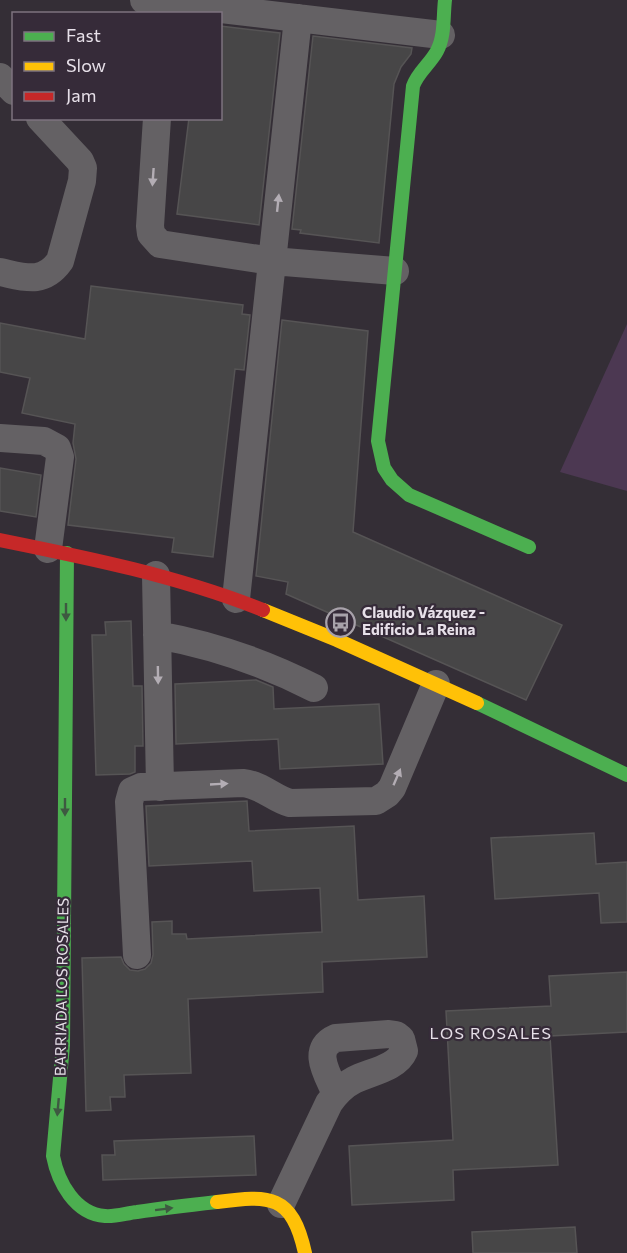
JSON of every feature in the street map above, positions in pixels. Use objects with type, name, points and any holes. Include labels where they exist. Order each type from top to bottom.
[{"type":"street","points":[[445,0],[441,35],[436,52],[416,76],[413,86],[378,441],[384,468],[392,480],[409,495],[529,547]]},
{"type":"street","points":[[157,5],[298,18],[441,35]]},
{"type":"street","points":[[236,599],[298,18]]},
{"type":"street","points":[[0,77],[12,89]]},
{"type":"street","points":[[0,272],[38,278],[54,269],[60,261],[82,181],[83,168],[80,161],[42,120]]},
{"type":"street","points":[[157,120],[150,226],[155,241],[166,247],[272,261],[395,271]]},
{"type":"street","points":[[0,438],[44,441],[57,448],[60,456],[57,551]]},
{"type":"street","points":[[0,540],[156,574],[236,599],[342,641],[627,775]]},
{"type":"street","name":"BARRIADA LOS ROSALES","points":[[57,551],[63,1045],[53,1156],[55,1170],[63,1188],[77,1204],[90,1212],[104,1216],[254,1197],[281,1204]]},
{"type":"street","points":[[156,574],[160,787]]},
{"type":"street","points":[[158,635],[219,648],[249,658],[314,688]]},
{"type":"street","points":[[137,955],[129,796],[136,788],[243,783],[258,786],[281,801],[290,803],[375,801],[392,788],[436,684]]},
{"type":"street","points":[[305,1253],[297,1223],[281,1204],[329,1102],[336,1094]]},
{"type":"shaded area","points":[[627,324],[627,491],[560,472]]},
{"type":"building","points":[[222,26],[280,33],[259,225],[177,214],[189,120],[222,120]]},
{"type":"building","points":[[313,36],[412,48],[394,84],[379,243],[300,233],[301,230],[292,229]]},
{"type":"building","points":[[91,286],[243,305],[242,314],[250,315],[244,370],[235,369],[213,557],[172,552],[174,538],[68,525],[76,459],[73,443],[75,424],[22,413],[30,378],[0,372],[0,323],[85,339]]},
{"type":"building","points":[[282,320],[368,331],[353,532],[562,625],[526,700],[286,594],[288,582],[256,576]]},
{"type":"building","points":[[0,468],[41,475],[36,517],[0,511]]},
{"type":"building","points":[[131,621],[133,686],[142,686],[143,746],[135,746],[135,772],[96,775],[92,635],[106,635],[105,622]]},
{"type":"building","points":[[256,680],[273,687],[274,709],[379,704],[383,764],[280,769],[278,739],[176,744],[175,684]]},
{"type":"building","points":[[247,801],[249,831],[354,826],[358,900],[424,896],[427,957],[322,962],[323,992],[188,999],[191,1073],[124,1075],[125,1097],[110,1097],[111,1110],[86,1111],[82,958],[121,957],[130,970],[145,969],[151,963],[153,955],[152,922],[172,921],[172,934],[186,934],[187,939],[322,932],[320,888],[254,891],[252,861],[149,866],[146,806]]},
{"type":"building","points":[[594,833],[596,864],[627,862],[627,922],[601,923],[599,893],[495,899],[491,838]]},
{"type":"building","points":[[627,972],[627,1032],[550,1036],[558,1165],[453,1170],[454,1200],[352,1205],[349,1146],[453,1140],[446,1011],[551,1006],[549,976]]},
{"type":"building","points":[[254,1136],[256,1175],[103,1180],[102,1155],[115,1155],[114,1141]]},
{"type":"building","points":[[575,1227],[577,1253],[473,1253],[472,1232]]},
{"type":"traffic: fast","points":[[445,0],[440,45],[413,86],[378,441],[384,468],[392,480],[409,495],[529,547]]},
{"type":"traffic: fast","points":[[67,553],[63,1045],[53,1156],[55,1166],[70,1195],[77,1203],[94,1214],[113,1216],[217,1202]]},
{"type":"traffic: fast","points":[[477,703],[627,775]]},
{"type":"traffic: slow","points":[[263,610],[337,640],[477,703]]},
{"type":"traffic: slow","points":[[217,1202],[251,1199],[276,1203],[293,1219],[305,1253]]},
{"type":"traffic: jam","points":[[0,540],[100,561],[166,578],[263,610]]},
{"type":"place","name":"Claudio Vázquez - Edificio La Reina","points":[[341,622]]},
{"type":"district","name":"LOS ROSALES","points":[[491,1033]]}]
